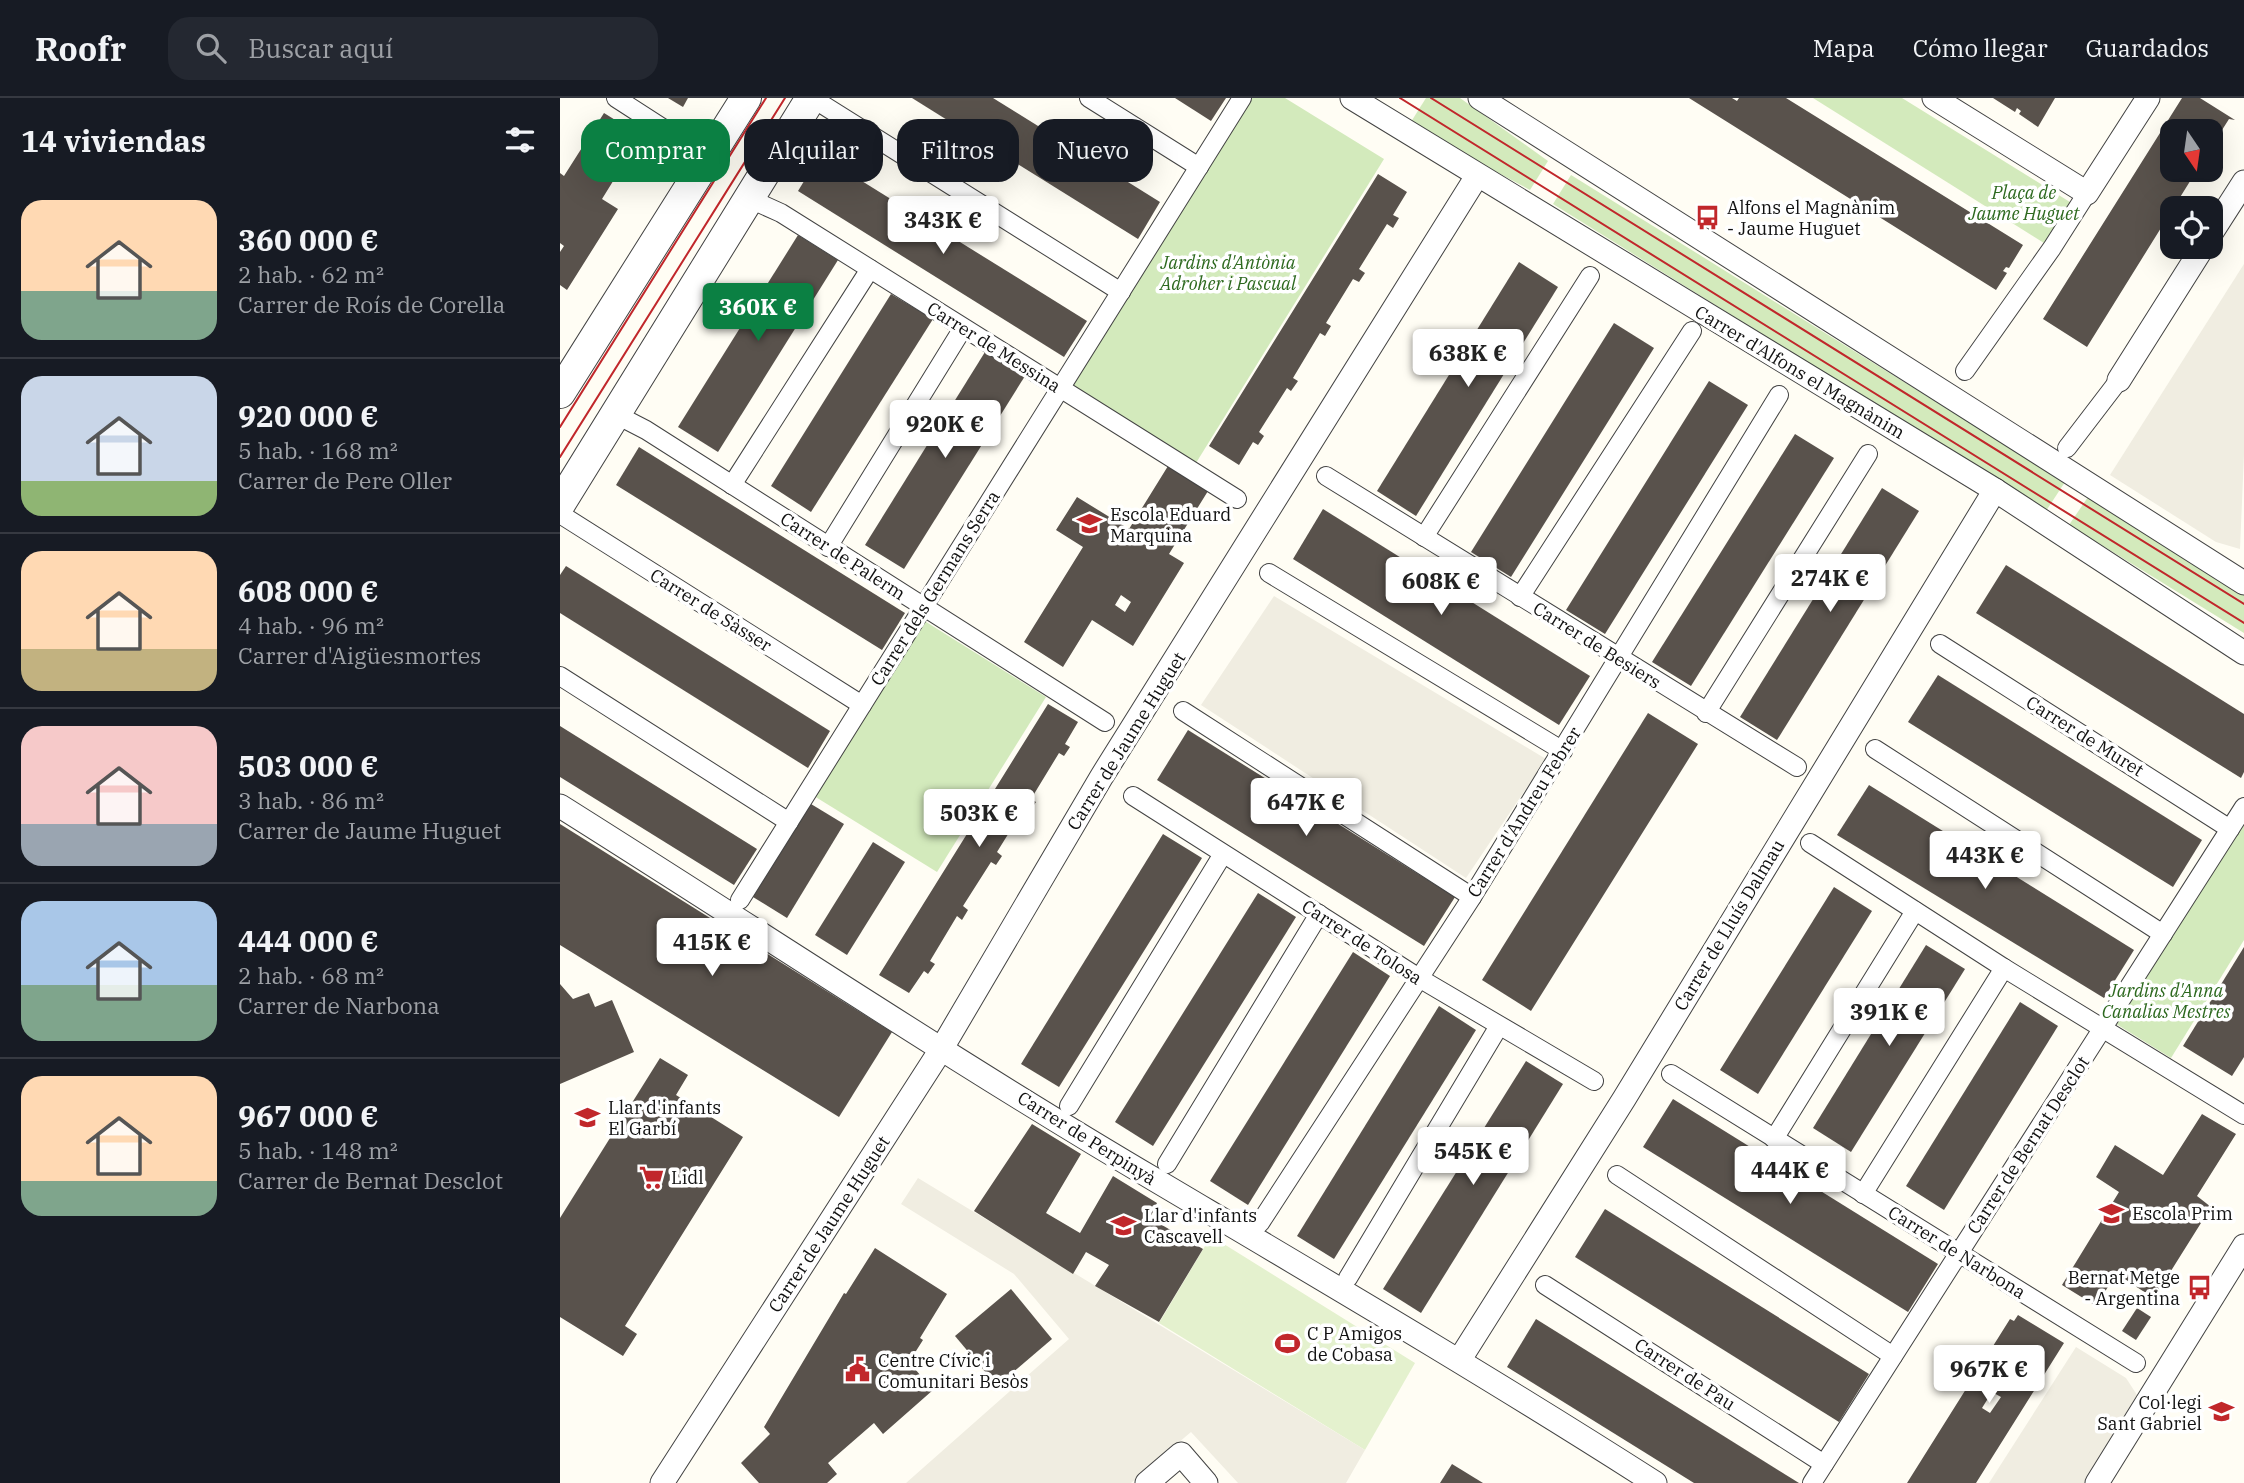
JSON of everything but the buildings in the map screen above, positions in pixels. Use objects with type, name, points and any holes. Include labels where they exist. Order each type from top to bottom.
[{"type":"street","points":[[616,98],[649,119]]},
{"type":"street","points":[[730,124],[746,98]]},
{"type":"street","points":[[560,504],[812,98],[1121,292]]},
{"type":"street","points":[[1089,98],[1199,167]]},
{"type":"street","name":"Carrer dels Germans Serra","points":[[740,901],[1242,98]]},
{"type":"street","name":"Carrer d'Alfons el Magnànim","points":[[1352,98],[1995,490],[2244,653]]},
{"type":"street","points":[[1480,98],[2244,583]]},
{"type":"street","points":[[1934,98],[2087,193]]},
{"type":"street","points":[[1965,371],[2052,248],[2148,98]]},
{"type":"street","name":"Carrer de Jaume Huguet","points":[[662,1483],[942,1048],[1102,776],[1478,176]]},
{"type":"street","points":[[562,385],[693,182]]},
{"type":"street","points":[[2223,215],[2244,182]]},
{"type":"street","name":"Carrer de Messina","points":[[750,199],[781,213],[1237,499]]},
{"type":"street","points":[[2067,448],[2119,380],[2195,259]]},
{"type":"street","points":[[732,485],[870,269]]},
{"type":"street","points":[[1424,537],[1590,276]]},
{"type":"street","points":[[828,547],[963,328]]},
{"type":"street","points":[[1520,597],[1692,331]]},
{"type":"street","name":"Carrer d'Andreu Febrer","points":[[1260,1223],[1472,897],[1779,395]]},
{"type":"street","name":"Carrer de Palerm","points":[[615,414],[732,485],[1105,722]]},
{"type":"street","points":[[1706,713],[1868,454]]},
{"type":"street","name":"Carrer de Besiers","points":[[1326,476],[1797,767]]},
{"type":"street","name":"Carrer de Lluís Dalmau","points":[[1460,1359],[1624,1099],[1995,490]]},
{"type":"street","name":"Carrer de Sàsser","points":[[560,514],[862,705]]},
{"type":"street","points":[[1269,573],[1563,751]]},
{"type":"street","name":"Carrer de Muret","points":[[1940,644],[2231,829]]},
{"type":"street","points":[[560,676],[789,822]]},
{"type":"street","points":[[1183,711],[1472,897]]},
{"type":"street","points":[[1875,748],[2163,934]]},
{"type":"street","name":"Carrer de Tolosa","points":[[1133,796],[1419,978],[1594,1081]]},
{"type":"street","name":"Carrer de Perpinyà","points":[[560,806],[1157,1181],[1460,1359],[1655,1483]]},
{"type":"street","name":"Carrer de Bernat Desclot","points":[[1812,1483],[2244,807]]},
{"type":"street","points":[[1810,843],[2004,968],[2244,1115]]},
{"type":"street","points":[[1069,1105],[1223,854]]},
{"type":"street","points":[[1774,1139],[1915,911]]},
{"type":"street","points":[[1167,1164],[1320,914]]},
{"type":"street","points":[[1863,1194],[2004,968]]},
{"type":"street","points":[[1348,1278],[1499,1026]]},
{"type":"street","name":"Carrer de Narbona","points":[[1671,1074],[2136,1363]]},
{"type":"street","points":[[1617,1175],[1893,1356]]},
{"type":"street","points":[[2096,1483],[2244,1246]]},
{"type":"street","name":"Carrer de Pau","points":[[1545,1285],[1824,1464]]},
{"type":"street","points":[[1147,1483],[1181,1454],[1206,1483]]},
{"type":"green space","name":"Jardins d'Antònia Adroher i Pascual","points":[[1250,98],[1285,98],[1384,159],[1196,463],[1072,386]]},
{"type":"green space","points":[[1426,98],[1460,98],[1548,161],[1530,190],[1409,125]]},
{"type":"green space","name":"Plaça de Jaume Huguet","points":[[1813,98],[1902,98],[2078,207],[2052,248]]},
{"type":"green space","points":[[1571,175],[2065,482],[2046,511],[1553,204]]},
{"type":"green space","points":[[2088,497],[2244,594],[2244,633],[2069,525]]},
{"type":"green space","points":[[923,620],[1046,697],[937,872],[814,796]]},
{"type":"green space","name":"Jardins d'Anna Canalias Mestres","points":[[2244,812],[2244,940],[2171,1058],[2113,1022]]},
{"type":"green space","name":"C P Amigos de Cobasa","points":[[1211,1236],[1415,1363],[1365,1450],[1159,1323]]},
{"type":"shaded area","points":[[2244,264],[2244,454],[2240,549],[2216,542],[2110,475]]},
{"type":"shaded area","points":[[1274,596],[1546,759],[1466,878],[1201,705]]},
{"type":"shaded area","points":[[918,1178],[1365,1450],[1346,1483],[1238,1483],[1191,1432],[1131,1483],[906,1483],[1069,1339],[1014,1274],[901,1204]]},
{"type":"shaded area","points":[[2076,1347],[2126,1378],[2139,1398],[2086,1483],[1989,1483]]},
{"type":"tram line","points":[[560,427],[766,98]]},
{"type":"tram line","points":[[560,457],[785,98]]},
{"type":"tram line","points":[[1400,98],[2244,623]]},
{"type":"tram line","points":[[1431,98],[2244,604]]},
{"type":"place","name":"Alfons el Magnànim - Jaume Huguet","points":[[1707,217]]},
{"type":"place","name":"Escola Eduard Marquina","points":[[1090,524]]},
{"type":"place","name":"Llar d'infants El Garbí","points":[[588,1117]]},
{"type":"place","name":"Lidl","points":[[651,1177]]},
{"type":"place","name":"Escola Prim","points":[[2112,1213]]},
{"type":"place","name":"Llar d'infants Cascavell","points":[[1124,1225]]},
{"type":"place","name":"Bernat Metge - Argentina","points":[[2200,1287]]},
{"type":"place","name":"C P Amigos de Cobasa","points":[[1287,1343]]},
{"type":"place","name":"Centre Cívic i Comunitari Besòs","points":[[858,1370]]},
{"type":"place","name":"Col·legi Sant Gabriel","points":[[2222,1412]]}]
